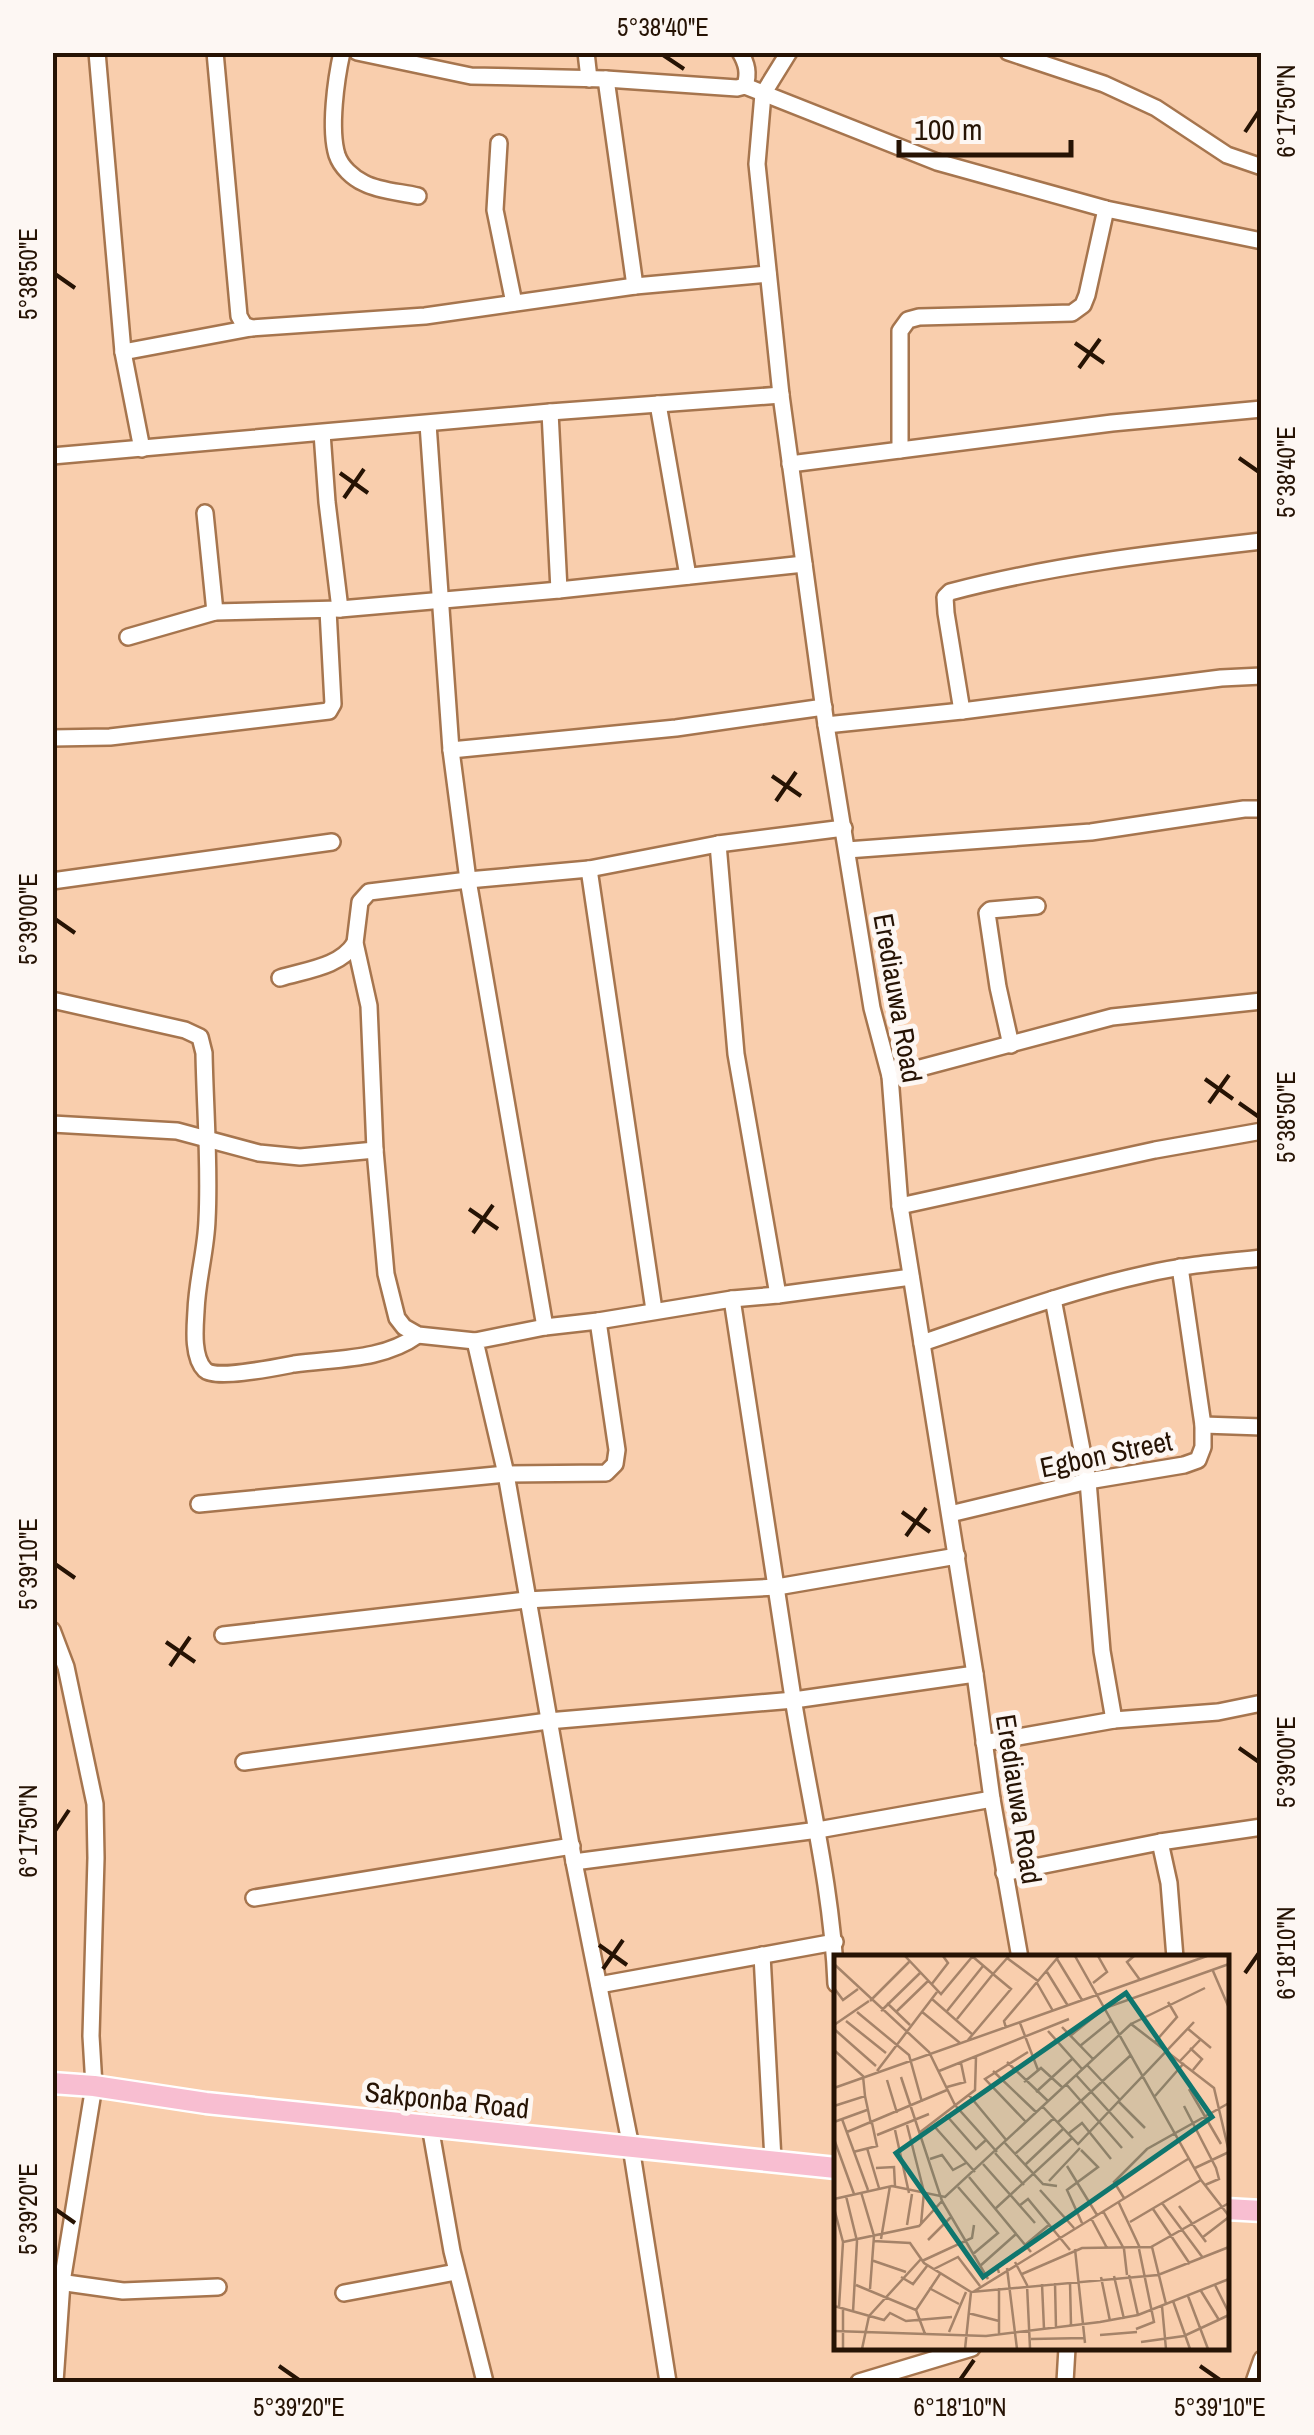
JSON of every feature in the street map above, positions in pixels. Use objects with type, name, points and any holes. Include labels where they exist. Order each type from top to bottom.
[{"type":"main road","name":"Sakponba Road","points":[[52,2083],[206,2103],[834,2168]]},
{"type":"main road","points":[[1229,2209],[1262,2212]]},
{"type":"street","points":[[97,52],[123,352],[142,449]]},
{"type":"street","points":[[216,52],[239,316],[251,328]]},
{"type":"street","points":[[342,52],[334,113],[337,156],[346,171],[366,185],[418,196]]},
{"type":"street","points":[[357,52],[472,76],[745,86],[937,162],[1106,209],[1262,241]]},
{"type":"street","points":[[586,52],[598,79],[635,286]]},
{"type":"street","points":[[740,52],[748,74],[745,86]]},
{"type":"street","name":"Erediauwa Road","points":[[789,52],[763,94],[757,164],[781,395],[826,724],[872,1008],[890,1076],[900,1206],[1019,1955]]},
{"type":"street","points":[[1008,52],[1104,84],[1156,108],[1227,156],[1262,167]]},
{"type":"street","points":[[499,143],[495,210],[514,303]]},
{"type":"street","points":[[900,450],[900,332],[908,320],[1072,313],[1083,306],[1088,295],[1106,209]]},
{"type":"street","points":[[123,352],[251,328],[425,316],[635,286],[768,274]]},
{"type":"street","points":[[52,456],[781,395]]},
{"type":"street","points":[[658,404],[688,576]]},
{"type":"street","points":[[790,464],[1112,423],[1262,409]]},
{"type":"street","points":[[550,412],[559,590]]},
{"type":"street","points":[[428,424],[450,750],[468,880],[545,1327]]},
{"type":"street","points":[[52,738],[110,737],[329,710],[334,609],[322,433]]},
{"type":"street","points":[[205,514],[215,612]]},
{"type":"street","points":[[962,711],[946,613],[945,597],[950,592],[1049,571],[1262,541]]},
{"type":"street","points":[[128,637],[215,612],[440,601],[804,564]]},
{"type":"street","points":[[826,724],[1262,676]]},
{"type":"street","points":[[450,750],[676,728],[824,706]]},
{"type":"street","points":[[847,850],[1091,832],[1262,809]]},
{"type":"street","points":[[844,828],[718,844],[590,869],[368,892],[360,902],[356,943],[369,1006],[375,1150],[386,1274],[397,1318],[404,1327],[418,1335],[475,1341],[654,1310],[911,1277]]},
{"type":"street","points":[[52,881],[332,842]]},
{"type":"street","points":[[718,844],[736,1054],[778,1296]]},
{"type":"street","points":[[590,869],[654,1310]]},
{"type":"street","points":[[1012,1045],[998,986],[988,913],[1037,906]]},
{"type":"street","points":[[280,978],[337,961],[356,943]]},
{"type":"street","points":[[52,1000],[185,1030],[200,1037],[204,1053],[208,1222],[196,1309],[196,1347],[208,1373],[378,1354],[403,1346],[418,1335]]},
{"type":"street","points":[[890,1076],[1112,1017],[1262,1000]]},
{"type":"street","points":[[52,1124],[177,1131],[259,1153],[300,1157],[375,1150]]},
{"type":"street","points":[[900,1206],[1155,1150],[1262,1131]]},
{"type":"street","points":[[922,1344],[1053,1299],[1144,1274],[1262,1258]]},
{"type":"street","name":"Egbon Street","points":[[950,1514],[1198,1460],[1203,1447],[1203,1425],[1180,1267]]},
{"type":"street","points":[[732,1299],[835,1955]]},
{"type":"street","points":[[1053,1299],[1088,1481],[1102,1651],[1114,1720]]},
{"type":"street","points":[[198,1504],[506,1474],[606,1473],[616,1464],[617,1450],[598,1321]]},
{"type":"street","points":[[475,1341],[506,1474],[548,1721],[631,2147],[668,2382]]},
{"type":"street","points":[[1203,1425],[1262,1427]]},
{"type":"street","points":[[224,1634],[526,1600],[777,1587],[957,1556]]},
{"type":"street","points":[[52,1630],[66,1667],[95,1804],[91,2036],[94,2086],[57,2282],[55,2382]]},
{"type":"street","points":[[244,1762],[548,1721],[794,1700],[976,1674]]},
{"type":"street","points":[[984,1743],[1114,1720],[1218,1712],[1262,1703]]},
{"type":"street","points":[[254,1898],[573,1854],[818,1830],[992,1799]]},
{"type":"street","points":[[1004,1873],[1160,1842],[1262,1827]]},
{"type":"street","points":[[1160,1842],[1169,1883],[1175,1955]]},
{"type":"street","points":[[599,1984],[835,1942]]},
{"type":"street","points":[[762,1955],[772,2160]]},
{"type":"street","points":[[430,2126],[456,2272],[485,2382]]},
{"type":"street","points":[[344,2292],[456,2272]]},
{"type":"street","points":[[57,2282],[123,2291],[218,2287]]},
{"type":"street","points":[[859,2382],[965,2350]]},
{"type":"street","points":[[1065,2382],[1067,2350]]},
{"type":"street","points":[[1254,2382],[1262,2359]]}]
